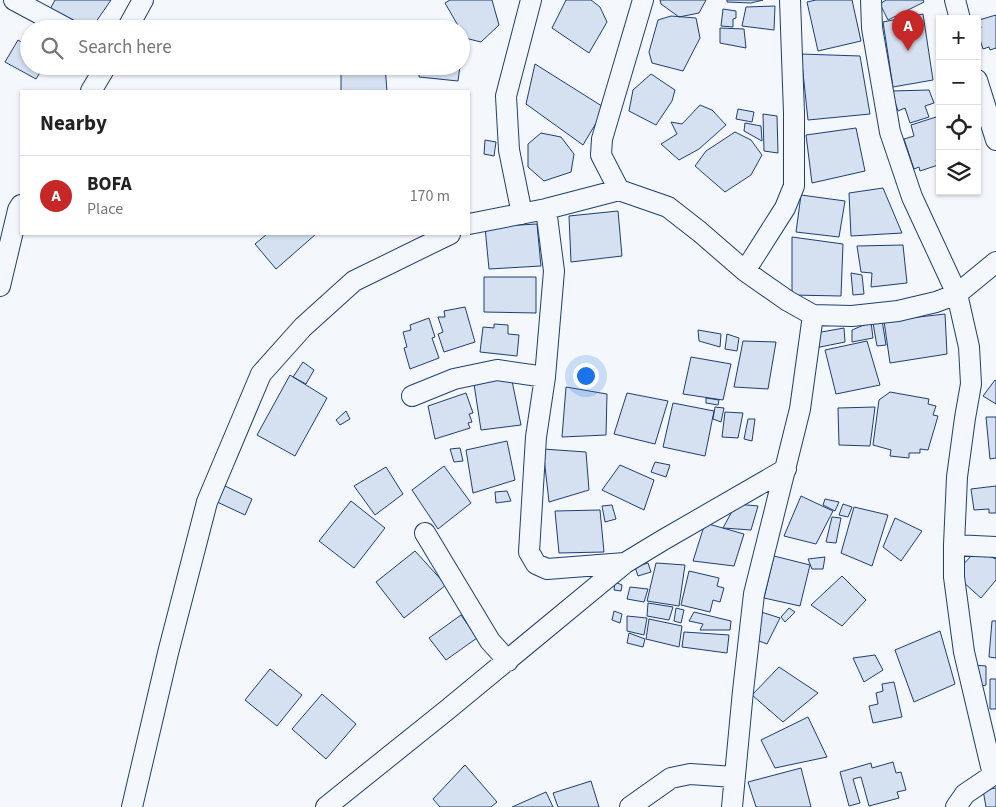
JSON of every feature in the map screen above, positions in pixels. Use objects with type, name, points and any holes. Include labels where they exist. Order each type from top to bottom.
[{"type":"street","points":[[14,0],[51,20]]},
{"type":"street","points":[[132,20],[143,0]]},
{"type":"street","points":[[522,214],[509,150],[506,96],[531,0]]},
{"type":"street","points":[[619,190],[601,155],[602,139],[643,0]]},
{"type":"street","points":[[745,271],[785,208],[794,186],[794,113],[790,0]]},
{"type":"street","points":[[871,0],[872,28],[890,132],[912,197],[957,294],[970,347],[971,384],[957,477],[954,577],[964,652],[994,774],[965,794],[956,807]]},
{"type":"street","points":[[955,0],[959,15]]},
{"type":"street","points":[[91,90],[100,75]]},
{"type":"street","points":[[981,93],[996,140]]},
{"type":"street","points":[[470,224],[546,209],[619,190],[668,207],[745,271],[788,301],[814,315],[852,316],[898,311],[936,302],[957,294],[996,262]]},
{"type":"street","points":[[0,286],[20,207]]},
{"type":"street","points":[[546,209],[554,271],[545,377],[536,437],[530,552],[536,564],[547,569],[625,563]]},
{"type":"street","points":[[132,807],[168,653],[207,502],[261,374],[303,327],[354,281],[448,235]]},
{"type":"street","points":[[732,807],[754,594],[800,409],[814,315]]},
{"type":"street","points":[[412,396],[454,379],[497,370],[545,377]]},
{"type":"street","points":[[326,807],[508,661],[625,563],[786,469]]},
{"type":"street","points":[[425,533],[490,641],[508,661]]},
{"type":"street","points":[[954,545],[996,547]]},
{"type":"street","points":[[630,807],[671,778],[690,774],[734,777]]},
{"type":"building","points":[[55,0],[111,0],[97,20],[67,20],[49,11]]},
{"type":"building","points":[[450,0],[492,0],[499,25],[481,42],[470,39],[470,20],[455,20],[445,3]]},
{"type":"building","points":[[566,0],[591,0],[600,7],[607,22],[589,53],[552,28]]},
{"type":"building","points":[[660,0],[706,0],[699,13],[679,17],[661,4]]},
{"type":"building","points":[[727,0],[763,0],[751,3],[727,2]]},
{"type":"building","points":[[816,0],[852,0],[861,41],[818,51],[807,2]]},
{"type":"building","points":[[886,0],[923,0],[924,2],[888,20],[880,4]]},
{"type":"building","points":[[775,6],[774,30],[742,26],[746,7]]},
{"type":"building","points":[[723,9],[736,11],[733,27],[721,26]]},
{"type":"building","points":[[923,14],[933,80],[893,87],[883,22]]},
{"type":"building","points":[[996,15],[996,48],[990,50],[989,47],[983,49],[981,43],[981,19]]},
{"type":"building","points":[[671,16],[696,18],[700,38],[683,71],[652,63],[649,52],[658,20]]},
{"type":"building","points":[[720,28],[744,29],[746,48],[720,43]]},
{"type":"building","points":[[18,40],[20,41],[20,70],[5,62]]},
{"type":"building","points":[[801,54],[860,56],[870,114],[808,120]]},
{"type":"building","points":[[535,64],[605,108],[583,145],[526,104]]},
{"type":"building","points":[[651,74],[675,90],[672,101],[656,125],[629,111],[633,90]]},
{"type":"building","points":[[29,75],[38,75],[36,79]]},
{"type":"building","points":[[341,75],[386,75],[387,90],[341,90]]},
{"type":"building","points":[[419,75],[459,75],[458,81],[419,77]]},
{"type":"building","points":[[929,90],[934,103],[925,106],[929,117],[910,123],[905,108],[898,111],[891,91]]},
{"type":"building","points":[[700,105],[712,110],[726,125],[699,149],[679,160],[661,144],[677,134],[671,122],[682,124]]},
{"type":"building","points":[[738,109],[754,112],[752,122],[736,119]]},
{"type":"building","points":[[763,114],[777,116],[778,153],[764,151]]},
{"type":"building","points":[[936,117],[936,166],[920,171],[919,167],[914,169],[904,139],[914,136],[911,125]]},
{"type":"building","points":[[745,123],[761,126],[762,141],[744,131]]},
{"type":"building","points":[[856,128],[865,171],[812,183],[806,135]]},
{"type":"building","points":[[735,132],[751,140],[762,155],[751,175],[725,192],[695,166],[706,151]]},
{"type":"building","points":[[541,133],[561,137],[574,154],[571,172],[544,181],[528,167],[528,144]]},
{"type":"building","points":[[485,140],[496,142],[494,156],[484,154]]},
{"type":"building","points":[[883,188],[902,233],[851,236],[849,193]]},
{"type":"building","points":[[801,195],[845,201],[839,237],[796,232]]},
{"type":"building","points":[[618,211],[622,256],[571,262],[569,216]]},
{"type":"building","points":[[537,224],[541,266],[489,269],[485,227]]},
{"type":"building","points":[[266,235],[315,235],[276,269],[255,244]]},
{"type":"building","points":[[792,237],[843,244],[841,296],[792,295]]},
{"type":"building","points":[[903,245],[907,283],[871,287],[872,273],[861,272],[857,246]]},
{"type":"building","points":[[851,273],[862,275],[864,294],[853,295]]},
{"type":"building","points":[[484,277],[536,277],[536,313],[484,312]]},
{"type":"building","points":[[465,307],[475,342],[444,352],[438,334],[443,332],[438,317],[445,317],[444,311]]},
{"type":"building","points":[[945,314],[947,354],[890,363],[884,321]]},
{"type":"building","points":[[429,318],[435,337],[432,338],[439,358],[410,369],[404,348],[407,347],[403,332],[411,330],[410,325]]},
{"type":"building","points":[[882,320],[886,345],[877,346],[873,323]]},
{"type":"building","points":[[871,322],[873,338],[852,342],[852,330]]},
{"type":"building","points":[[494,324],[508,325],[508,334],[519,335],[517,356],[480,352],[483,327],[494,328]]},
{"type":"building","points":[[844,328],[845,342],[815,348],[816,333]]},
{"type":"building","points":[[698,330],[721,334],[720,347],[699,341]]},
{"type":"building","points":[[727,334],[739,338],[737,351],[725,349]]},
{"type":"building","points":[[743,341],[776,342],[768,389],[734,387]]},
{"type":"building","points":[[867,341],[880,385],[836,394],[825,350]]},
{"type":"building","points":[[691,357],[731,364],[723,400],[683,394]]},
{"type":"building","points":[[303,362],[314,370],[306,384],[293,377]]},
{"type":"building","points":[[290,375],[327,398],[295,456],[257,435]]},
{"type":"building","points":[[511,376],[521,425],[481,430],[474,384]]},
{"type":"building","points":[[996,381],[996,404],[983,396]]},
{"type":"building","points":[[566,387],[607,394],[606,435],[562,437]]},
{"type":"building","points":[[890,392],[929,399],[928,404],[936,406],[933,415],[938,416],[928,450],[920,449],[920,453],[909,453],[909,458],[890,456],[891,450],[873,445],[879,400]]},
{"type":"building","points":[[466,393],[473,413],[469,414],[472,422],[468,423],[470,428],[435,439],[428,406]]},
{"type":"building","points":[[627,393],[668,401],[655,444],[614,434]]},
{"type":"building","points":[[706,398],[719,400],[718,405],[706,403]]},
{"type":"building","points":[[673,403],[714,411],[705,456],[663,447]]},
{"type":"building","points":[[715,407],[724,408],[721,422],[713,419]]},
{"type":"building","points":[[875,407],[870,446],[839,445],[838,408]]},
{"type":"building","points":[[346,411],[350,419],[340,425],[336,420]]},
{"type":"building","points":[[725,412],[743,413],[738,438],[722,437]]},
{"type":"building","points":[[986,417],[996,417],[996,458],[990,459]]},
{"type":"building","points":[[748,419],[755,419],[752,441],[744,439]]},
{"type":"building","points":[[507,441],[515,480],[473,493],[466,450]]},
{"type":"building","points":[[460,448],[463,461],[454,462],[450,449]]},
{"type":"building","points":[[543,449],[586,452],[589,490],[549,502]]},
{"type":"building","points":[[655,462],[670,465],[666,477],[651,472]]},
{"type":"building","points":[[620,465],[654,480],[644,510],[602,490]]},
{"type":"building","points":[[444,466],[471,503],[438,529],[412,490]]},
{"type":"building","points":[[386,467],[403,494],[375,515],[354,486]]},
{"type":"building","points":[[223,485],[252,499],[245,515],[215,501]]},
{"type":"building","points":[[996,486],[996,513],[989,513],[989,509],[974,510],[971,489]]},
{"type":"building","points":[[507,491],[511,501],[496,503],[495,492]]},
{"type":"building","points":[[801,496],[833,511],[816,544],[784,536]]},
{"type":"building","points":[[825,499],[839,502],[835,511],[823,505]]},
{"type":"building","points":[[351,501],[385,528],[354,568],[319,541]]},
{"type":"building","points":[[736,504],[758,506],[751,530],[723,528]]},
{"type":"building","points":[[843,504],[852,507],[848,517],[839,515]]},
{"type":"building","points":[[612,505],[616,519],[605,522],[602,506]]},
{"type":"building","points":[[854,507],[888,515],[872,566],[841,553]]},
{"type":"building","points":[[600,510],[604,552],[559,553],[555,511]]},
{"type":"building","points":[[832,517],[841,518],[836,543],[826,542]]},
{"type":"building","points":[[895,518],[922,531],[901,561],[883,547]]},
{"type":"building","points":[[705,523],[744,534],[734,566],[693,561]]},
{"type":"building","points":[[415,551],[446,585],[404,618],[376,582]]},
{"type":"building","points":[[976,551],[996,559],[996,580],[981,598],[954,574]]},
{"type":"building","points":[[774,556],[810,565],[800,606],[764,598]]},
{"type":"building","points":[[825,557],[823,569],[812,569],[808,559]]},
{"type":"building","points":[[648,563],[651,572],[638,576],[635,567]]},
{"type":"building","points":[[656,563],[685,565],[679,606],[647,601]]},
{"type":"building","points":[[689,571],[719,578],[717,586],[724,588],[720,602],[713,600],[710,612],[681,605]]},
{"type":"building","points":[[842,576],[866,600],[842,626],[811,605]]},
{"type":"building","points":[[615,582],[622,585],[621,591],[614,590]]},
{"type":"building","points":[[630,587],[648,589],[644,602],[627,599]]},
{"type":"building","points":[[648,603],[673,607],[669,620],[647,616]]},
{"type":"building","points":[[676,608],[684,610],[681,623],[674,621]]},
{"type":"building","points":[[789,608],[795,612],[785,622],[781,617]]},
{"type":"building","points":[[614,611],[622,614],[620,623],[612,620]]},
{"type":"building","points":[[758,611],[780,618],[767,644],[751,638]]},
{"type":"building","points":[[694,612],[731,621],[730,630],[700,630],[703,624],[689,621]]},
{"type":"building","points":[[461,615],[477,638],[446,660],[429,638]]},
{"type":"building","points":[[627,616],[647,618],[644,635],[627,631]]},
{"type":"building","points":[[649,619],[682,626],[679,647],[646,639]]},
{"type":"building","points":[[992,621],[996,621],[996,658],[989,657]]},
{"type":"building","points":[[940,631],[955,684],[914,702],[895,650]]},
{"type":"building","points":[[684,632],[729,635],[727,653],[682,647]]},
{"type":"building","points":[[629,633],[645,639],[643,647],[627,643]]},
{"type":"building","points":[[875,655],[883,670],[864,682],[853,658]]},
{"type":"building","points":[[974,665],[986,666],[986,685],[978,687]]},
{"type":"building","points":[[779,667],[818,693],[783,722],[752,695]]},
{"type":"building","points":[[270,669],[302,695],[277,726],[245,700]]},
{"type":"building","points":[[990,679],[996,679],[996,709],[990,709]]},
{"type":"building","points":[[894,682],[902,717],[873,723],[869,706],[878,704],[876,693],[883,691],[882,684]]},
{"type":"building","points":[[322,694],[356,724],[326,759],[292,729]]},
{"type":"building","points":[[808,717],[827,757],[775,768],[761,740]]},
{"type":"building","points":[[893,762],[896,773],[901,772],[906,790],[897,792],[899,798],[869,806],[861,777],[853,779],[860,803],[849,806],[840,772],[871,763],[872,768]]},
{"type":"building","points":[[465,765],[497,802],[491,807],[440,807],[433,799]]},
{"type":"building","points":[[801,768],[811,807],[756,807],[748,782]]},
{"type":"building","points":[[591,781],[599,807],[558,807],[553,793]]},
{"type":"building","points":[[996,788],[996,807],[986,807],[983,790]]},
{"type":"building","points":[[546,792],[553,807],[512,807]]},
{"type":"place","name":"BOFA","points":[[908,51]]}]
